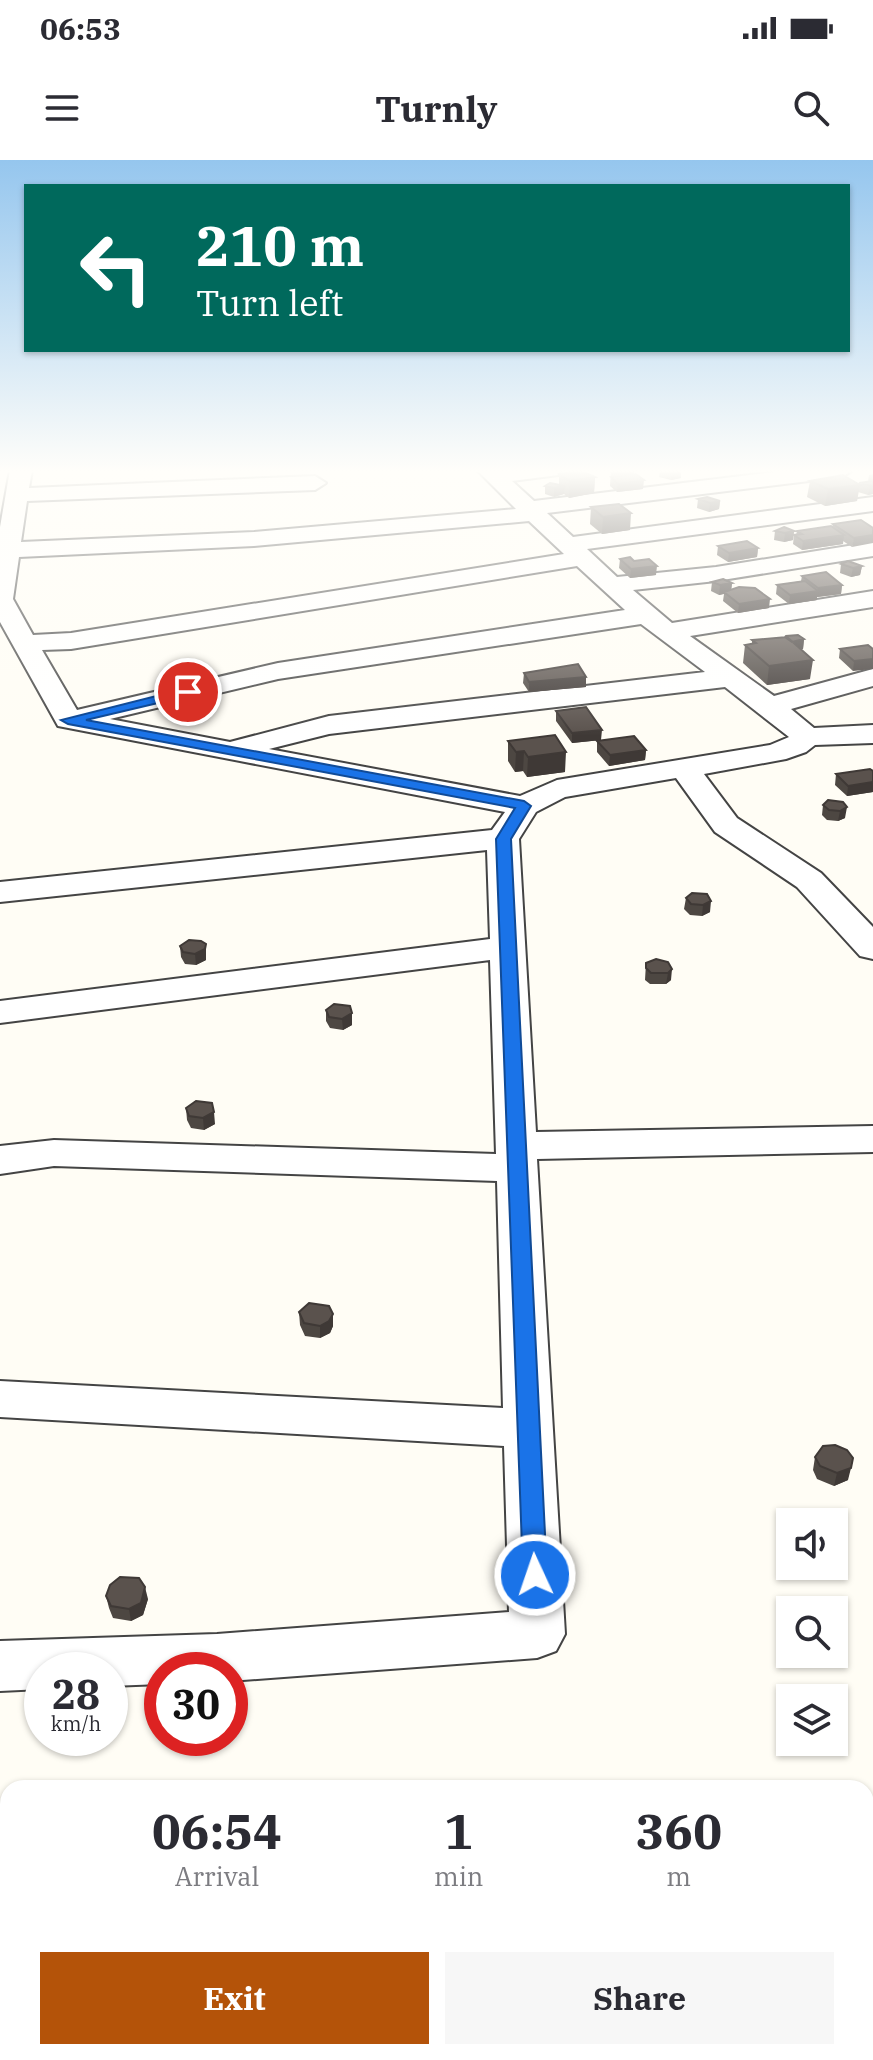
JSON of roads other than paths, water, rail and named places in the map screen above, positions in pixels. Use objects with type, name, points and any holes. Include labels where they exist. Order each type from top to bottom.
[{"type":"street","points":[[6,559],[0,599],[68,720],[228,750],[514,822]]},
{"type":"street","points":[[24,643],[71,641],[538,559]]},
{"type":"street","points":[[584,559],[646,615],[728,678],[773,705],[807,737]]},
{"type":"street","points":[[614,585],[716,574],[812,559]]},
{"type":"street","points":[[668,632],[873,599]]},
{"type":"street","points":[[68,720],[278,671],[646,615]]},
{"type":"street","points":[[773,705],[873,677]]},
{"type":"street","points":[[228,750],[329,725],[728,678]]},
{"type":"street","points":[[0,892],[514,822],[557,789],[775,753],[796,746],[807,737],[873,734]]},
{"type":"street","points":[[685,769],[726,825],[809,880],[860,928],[873,948]]},
{"type":"street","points":[[0,1666],[217,1658],[537,1634],[508,947],[514,822]]},
{"type":"street","points":[[0,1012],[508,947]]},
{"type":"street","points":[[0,1160],[54,1153],[517,1157],[873,1139]]},
{"type":"street","points":[[0,1399],[528,1428]]}]
